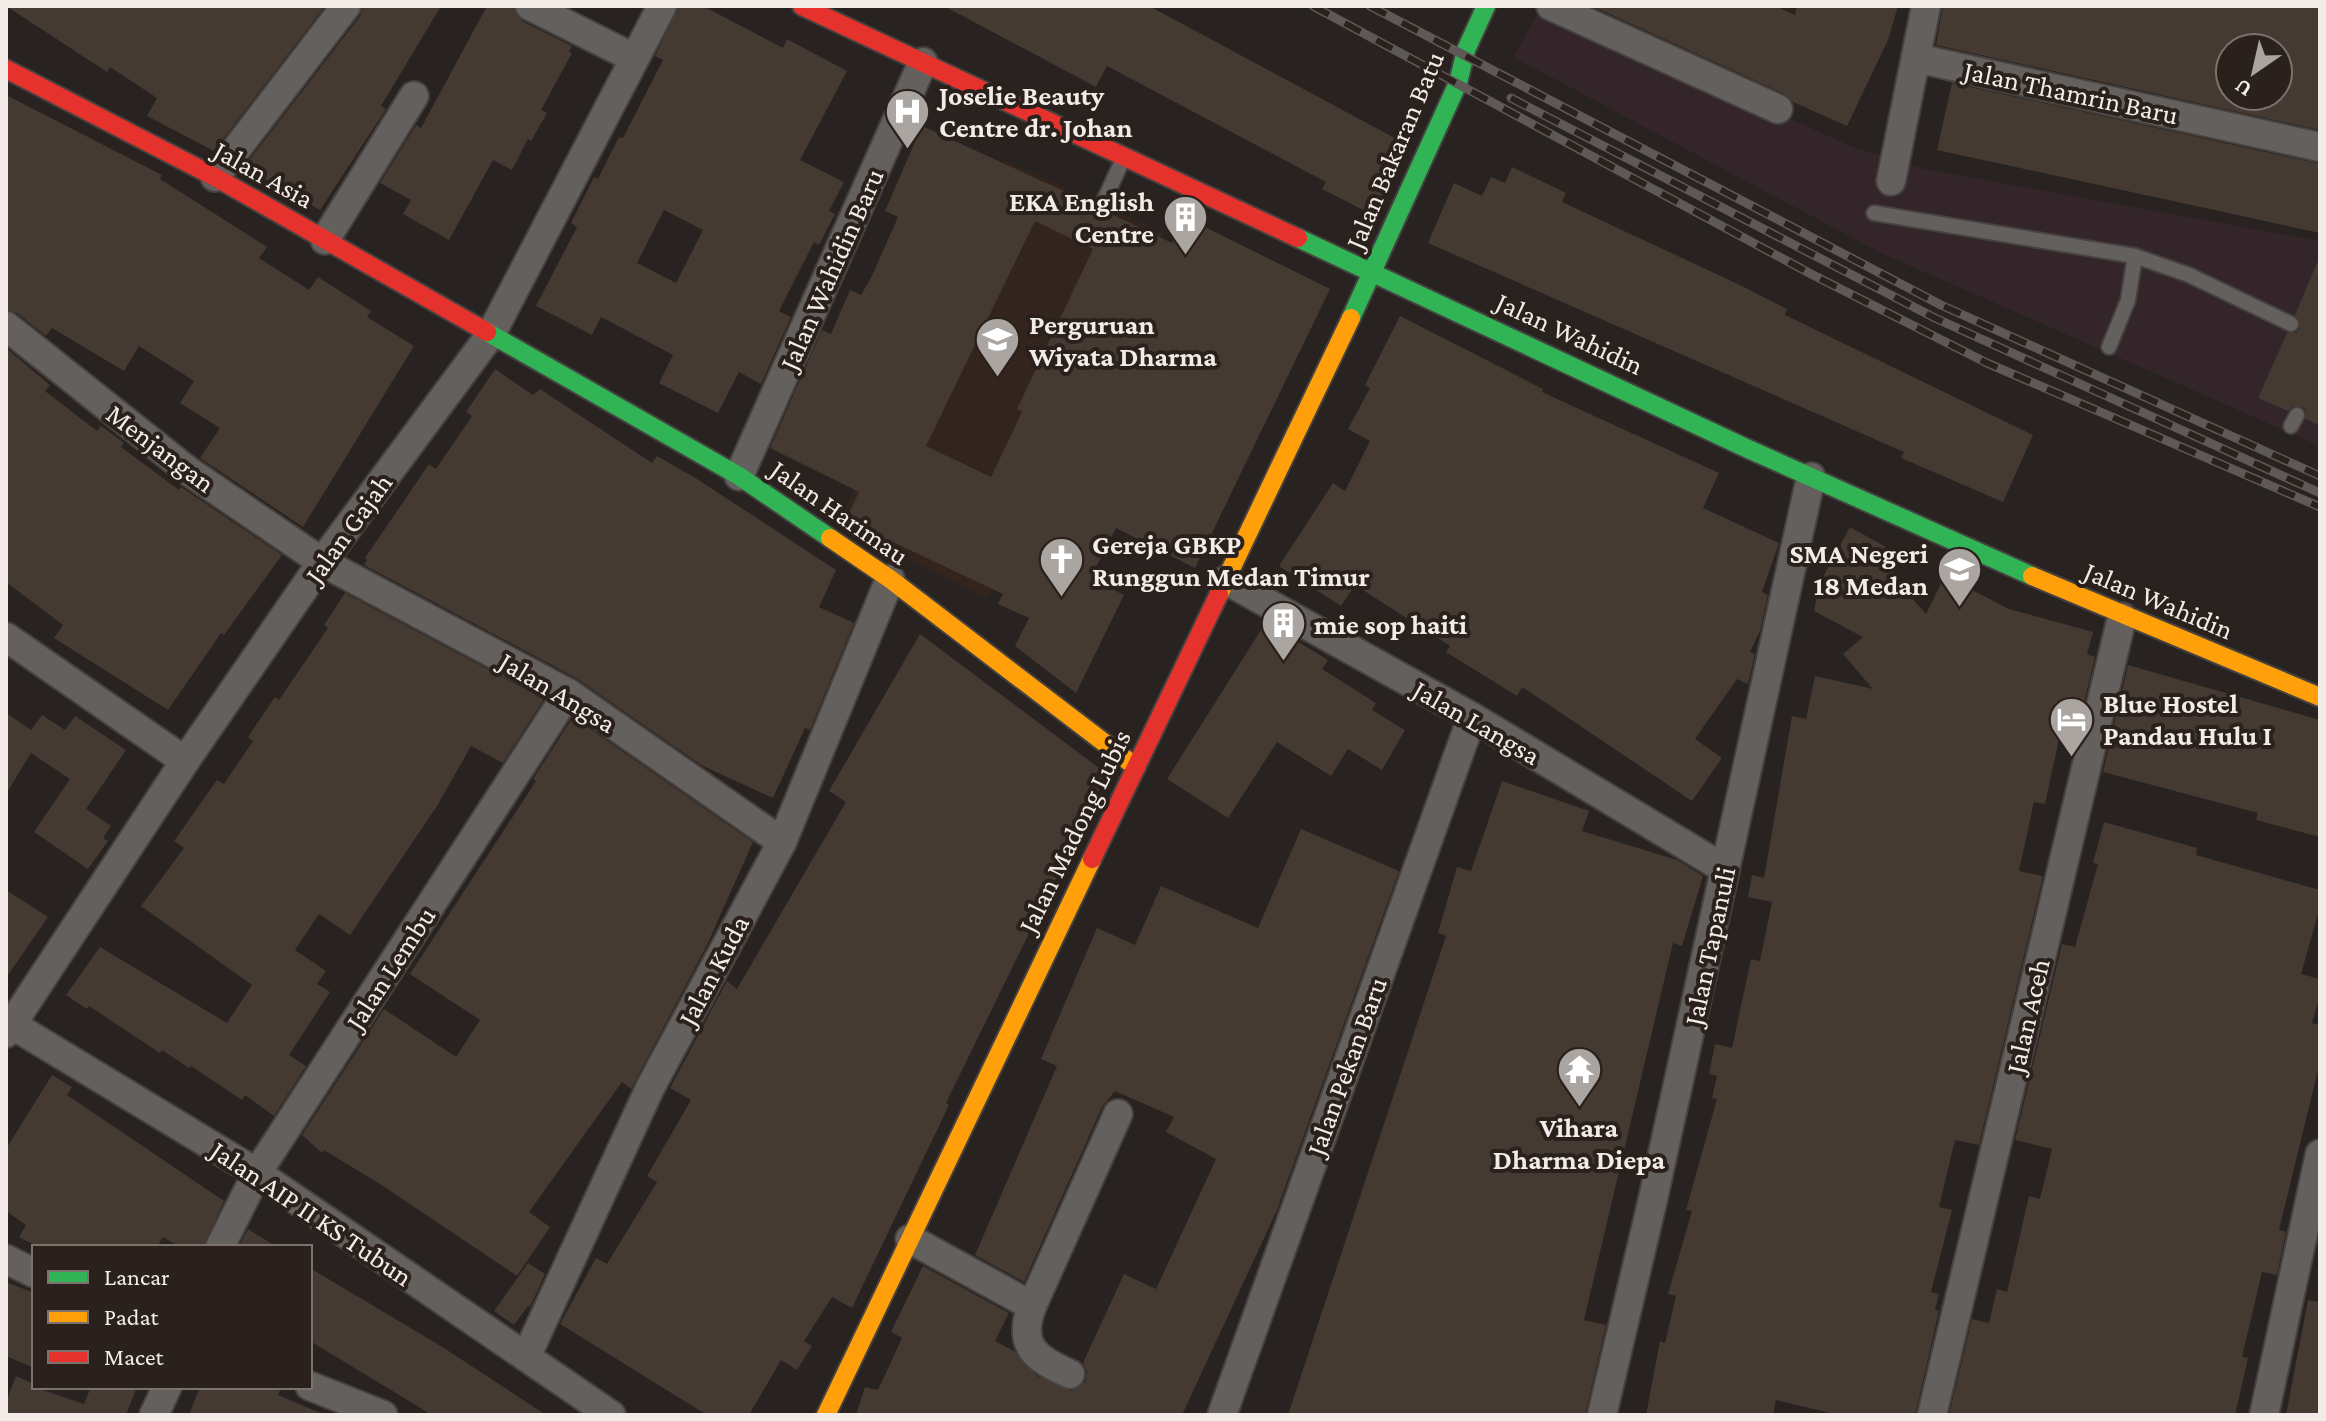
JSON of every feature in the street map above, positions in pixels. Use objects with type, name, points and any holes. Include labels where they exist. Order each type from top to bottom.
[{"type":"street","points":[[215,177],[346,6]]},
{"type":"street","points":[[530,6],[634,58]]},
{"type":"street","name":"Jalan Gajah","points":[[8,1026],[322,562],[491,334],[662,6]]},
{"type":"street","name":"Jalan Wahidin","points":[[802,6],[1811,477],[2122,617],[2320,697]]},
{"type":"street","name":"Jalan Bakaran Batu","points":[[1373,272],[1458,83],[1466,50],[1486,6]]},
{"type":"street","points":[[1551,6],[1778,109]]},
{"type":"street","points":[[1891,181],[1926,6]]},
{"type":"street","name":"Jalan Thamrin Baru","points":[[1916,58],[2320,147]]},
{"type":"street","name":"Jalan Wahidin Baru","points":[[739,476],[923,62]]},
{"type":"street","name":"Jalan Asia","points":[[6,69],[215,177],[491,334]]},
{"type":"street","points":[[325,240],[414,96]]},
{"type":"street","name":"Jalan Madong Lubis","points":[[826,1415],[1373,272]]},
{"type":"street","name":"Menjangan","points":[[6,326],[187,470],[322,562]]},
{"type":"street","name":"Jalan Harimau","points":[[491,334],[739,476],[890,579],[1136,767]]},
{"type":"street","name":"Jalan Tapanuli","points":[[1602,1415],[1811,477]]},
{"type":"street","name":"Jalan Angsa","points":[[322,562],[568,693],[782,842]]},
{"type":"street","name":"Jalan Kuda","points":[[526,1357],[650,1088],[782,842],[890,579]]},
{"type":"street","name":"Jalan Langsa","points":[[1226,580],[1472,717],[1725,869]]},
{"type":"street","name":"Jalan Aceh","points":[[1932,1415],[2122,617]]},
{"type":"street","points":[[6,637],[185,761]]},
{"type":"street","name":"Jalan Lembu","points":[[221,1245],[257,1173],[568,693]]},
{"type":"street","name":"Jalan Pekan Baru","points":[[1222,1415],[1472,717]]},
{"type":"street","name":"Jalan AIP II KS Tubun","points":[[8,1026],[257,1173],[611,1415]]},
{"type":"street","points":[[1070,1374],[1042,1360],[1027,1339],[1027,1320],[1118,1114]]},
{"type":"street","points":[[2264,1415],[2320,1154]]},
{"type":"street","points":[[910,1239],[1032,1306]]},
{"type":"street","points":[[6,1259],[32,1272]]},
{"type":"street","points":[[312,1387],[383,1415]]},
{"type":"street","points":[[154,1415],[166,1389]]},
{"type":"lane","points":[[1101,207],[1124,156]]},
{"type":"lane","points":[[1874,213],[2135,256],[2189,275],[2291,324]]},
{"type":"lane","points":[[2109,347],[2128,300],[2135,256]]},
{"type":"shaded area","points":[[1541,8],[1853,147],[1920,168],[2320,241],[2320,446],[1879,252],[1513,57]]},
{"type":"shaded area","name":"Perguruan Wiyata Dharma","points":[[1004,160],[1163,233],[987,598],[838,525]]},
{"type":"building","points":[[6,6],[325,6],[214,151],[147,116],[157,98],[110,67],[107,72]]},
{"type":"building","points":[[363,6],[441,6],[381,106],[386,109],[320,210],[244,167],[360,16]]},
{"type":"building","points":[[487,6],[513,6],[522,21],[572,46],[569,52],[572,53],[541,110],[547,113],[531,141],[528,139],[512,170],[493,160],[449,240],[403,214],[411,200],[380,183],[416,125],[421,128]]},
{"type":"building","points":[[679,6],[703,6],[783,48],[787,39],[847,71],[800,160],[844,182],[829,211],[835,214],[819,245],[814,242],[779,311],[791,317],[761,384],[739,372],[718,413],[659,383],[673,355],[601,317],[592,335],[536,306],[577,227],[571,223],[594,177],[598,179],[619,137],[623,138],[663,60],[655,56]],"holes":[[[664,210],[703,230],[676,283],[637,263]]]},
{"type":"building","points":[[944,6],[1149,6],[1406,144],[1373,215],[1322,189],[1326,182],[1107,66],[1096,87]]},
{"type":"building","points":[[1592,6],[1775,6],[1795,15],[1797,6],[1898,6],[1888,40],[1847,126],[1793,102],[1785,94]]},
{"type":"building","points":[[1943,6],[2320,6],[2320,130],[2239,112],[2294,112],[2294,32],[2214,32],[2214,107],[1936,45]]},
{"type":"building","points":[[1952,83],[2320,164],[2320,233],[1937,150]]},
{"type":"building","points":[[8,96],[162,175],[160,179],[267,247],[259,258],[309,290],[318,277],[371,311],[367,317],[414,346],[303,527],[200,458],[220,428],[180,403],[194,381],[139,346],[124,371],[52,328],[46,336],[17,313],[6,309]]},
{"type":"building","points":[[922,126],[1092,204],[1098,216],[1109,213],[1172,243],[1185,217],[1330,289],[1195,568],[1116,528],[1090,579],[1124,595],[1076,693],[1015,646],[1029,618],[998,604],[1003,594],[846,520],[859,492],[770,448],[822,330],[831,334],[850,290],[861,295],[872,276],[898,217],[885,211]],"holes":[[[1035,221],[1093,249],[1017,409],[1022,412],[991,477],[926,446]]]},
{"type":"building","points":[[1512,167],[1566,193],[1562,202],[1742,286],[1787,309],[1785,315],[2033,435],[2003,502],[1901,458],[1904,452],[1428,243],[1454,183],[1482,196],[1491,177],[1505,183]]},
{"type":"building","points":[[2320,256],[2320,426],[2306,419],[2306,410],[2301,406],[2292,406],[2288,411],[2258,398],[2287,333],[2296,333],[2300,328],[2295,315]]},
{"type":"building","points":[[1400,316],[1543,389],[1542,392],[1719,473],[1703,508],[1779,543],[1762,592],[1768,595],[1760,631],[1750,652],[1755,654],[1748,684],[1737,679],[1695,739],[1722,758],[1692,801],[1522,687],[1517,696],[1446,652],[1450,646],[1355,585],[1341,606],[1279,566],[1333,483],[1345,491],[1370,441],[1348,429],[1370,388],[1365,385]]},
{"type":"building","points":[[6,348],[50,385],[45,391],[97,431],[101,426],[124,443],[121,447],[179,490],[181,487],[282,555],[224,635],[221,633],[168,710],[54,638],[63,625],[6,582]]},
{"type":"building","points":[[495,369],[533,395],[540,389],[652,463],[657,456],[697,479],[836,570],[819,607],[854,623],[810,730],[805,728],[773,798],[701,765],[576,678],[364,565],[365,558],[429,464],[436,469],[472,416],[466,412]]},
{"type":"building","points":[[1850,527],[1902,556],[1892,576],[1926,614],[1945,576],[2009,609],[2093,632],[2087,654],[2095,657],[2081,716],[2065,711],[2045,804],[2034,802],[2019,871],[2043,876],[1979,1145],[1955,1140],[1939,1207],[1952,1210],[1931,1292],[1939,1294],[1935,1310],[1939,1311],[1915,1415],[1839,1415],[1776,1400],[1773,1415],[1646,1415],[1660,1341],[1665,1343],[1676,1296],[1668,1294],[1692,1211],[1686,1210],[1717,1099],[1712,1098],[1717,1076],[1709,1074],[1715,1044],[1732,1048],[1751,959],[1760,961],[1772,902],[1748,897],[1752,875],[1764,878],[1792,716],[1806,719],[1815,676],[1873,689],[1843,654],[1863,637],[1814,611],[1819,584]]},
{"type":"building","points":[[345,593],[544,699],[503,763],[471,746],[437,806],[350,935],[319,914],[295,950],[326,971],[317,984],[330,992],[289,1055],[306,1066],[274,1116],[245,1095],[242,1100],[191,1066],[189,1068],[162,1050],[160,1053],[89,1006],[87,1009],[66,995],[100,947],[227,1023],[252,985],[141,906],[184,848],[174,841],[217,780],[224,784],[253,741],[248,737],[275,697],[279,700],[328,628],[324,625]]},
{"type":"building","points":[[1266,622],[1328,660],[1322,669],[1376,703],[1372,710],[1405,730],[1382,770],[1348,749],[1331,776],[1277,742],[1228,818],[1167,779]]},
{"type":"building","points":[[920,634],[1107,774],[946,1103],[949,1105],[852,1308],[832,1297],[804,1341],[812,1346],[797,1370],[781,1360],[749,1415],[707,1415],[560,1324],[596,1258],[607,1264],[657,1182],[647,1176],[691,1100],[670,1088],[727,981],[737,989],[846,802],[829,791]]},
{"type":"building","points":[[2128,665],[2320,720],[2320,837],[2256,820],[2258,813],[2103,772]]},
{"type":"building","points":[[6,713],[31,730],[42,715],[65,730],[75,716],[126,750],[86,809],[111,826],[103,838],[108,841],[88,869],[34,832],[70,779],[31,753],[6,794]]},
{"type":"building","points":[[573,717],[753,842],[707,945],[631,1089],[622,1082],[529,1212],[550,1227],[517,1276],[380,1184],[324,1150],[322,1153],[302,1135],[384,1009],[456,1057],[480,1020],[410,974],[536,781],[533,779]]},
{"type":"building","points":[[1502,781],[1589,811],[1582,831],[1677,860],[1703,876],[1682,946],[1673,943],[1584,1320],[1606,1325],[1585,1415],[1288,1415],[1446,936],[1438,933],[1457,867],[1471,871]]},
{"type":"building","points":[[2104,822],[2197,848],[2196,855],[2320,890],[2320,907],[2301,974],[2320,979],[2320,996],[2312,1023],[2320,1025],[2320,1062],[2279,1230],[2286,1232],[2277,1275],[2262,1272],[2242,1357],[2248,1358],[2235,1415],[1949,1415],[1972,1319],[1989,1323],[1997,1289],[2007,1292],[2029,1196],[2040,1199],[2052,1149],[2015,1140],[2062,944],[2075,947],[2098,864],[2093,863]]},
{"type":"building","points":[[1301,829],[1399,871],[1277,1210],[1182,1415],[856,1415],[865,1387],[878,1390],[902,1338],[891,1332],[923,1266],[1009,1313],[995,1341],[1014,1351],[1037,1376],[1071,1391],[1085,1382],[1087,1372],[1083,1363],[1124,1274],[1156,1289],[1216,1159],[1166,1132],[1174,1117],[1115,1091],[1102,1107],[1024,1282],[975,1255],[1057,1066],[1041,1059],[1097,928],[1135,945],[1161,886],[1258,928]]},
{"type":"building","points":[[6,890],[48,917],[6,978]]},
{"type":"building","points":[[52,1075],[72,1087],[67,1095],[224,1201],[204,1245],[177,1245],[163,1237],[158,1245],[34,1245],[19,1237],[26,1225],[6,1211],[6,1149]]},
{"type":"building","points":[[248,1229],[274,1245],[240,1245]]},
{"type":"building","points":[[528,1263],[545,1274],[530,1307],[514,1325],[494,1311]]},
{"type":"building","points":[[312,1269],[444,1348],[546,1415],[432,1415],[312,1342]]},
{"type":"building","points":[[6,1282],[32,1292],[32,1367],[6,1356]]},
{"type":"building","points":[[2308,1300],[2320,1302],[2320,1415],[2286,1415]]},
{"type":"building","points":[[16,1376],[32,1383],[32,1389],[84,1404],[90,1389],[136,1389],[126,1415],[6,1415],[6,1402]]},
{"type":"building","points":[[199,1389],[280,1389],[278,1395],[325,1415],[189,1415]]},
{"type":"railway","points":[[1313,6],[1813,275],[1987,363],[2320,507]]},
{"type":"railway","points":[[1370,6],[1941,305],[2320,476]]},
{"type":"railway","points":[[1511,98],[1935,318],[2320,493]]},
{"type":"traffic: fast","points":[[1351,318],[1458,83],[1466,50],[1486,6]]},
{"type":"traffic: fast","points":[[1298,238],[1746,448],[2032,576]]},
{"type":"traffic: fast","points":[[487,332],[739,476],[830,538]]},
{"type":"traffic: slow","points":[[1219,594],[1351,318]]},
{"type":"traffic: slow","points":[[830,538],[890,579],[1136,767]]},
{"type":"traffic: slow","points":[[2032,576],[2320,697]]},
{"type":"traffic: slow","points":[[826,1415],[1092,859]]},
{"type":"traffic: jam","points":[[802,6],[1298,238]]},
{"type":"traffic: jam","points":[[6,69],[215,177],[487,332]]},
{"type":"traffic: jam","points":[[1092,859],[1219,594]]},
{"type":"place","name":"Joselie Beauty Centre dr. Johan","points":[[908,150]]},
{"type":"place","name":"EKA English Centre","points":[[1185,256]]},
{"type":"place","name":"Perguruan Wiyata Dharma","points":[[998,379]]},
{"type":"place","name":"Gereja GBKP Runggun Medan Timur","points":[[1061,599]]},
{"type":"place","name":"SMA Negeri 18 Medan","points":[[1959,608]]},
{"type":"place","name":"mie sop haiti","points":[[1283,663]]},
{"type":"place","name":"Blue Hostel Pandau Hulu I","points":[[2072,758]]},
{"type":"place","name":"Vihara Dharma Diepa","points":[[1579,1109]]}]
